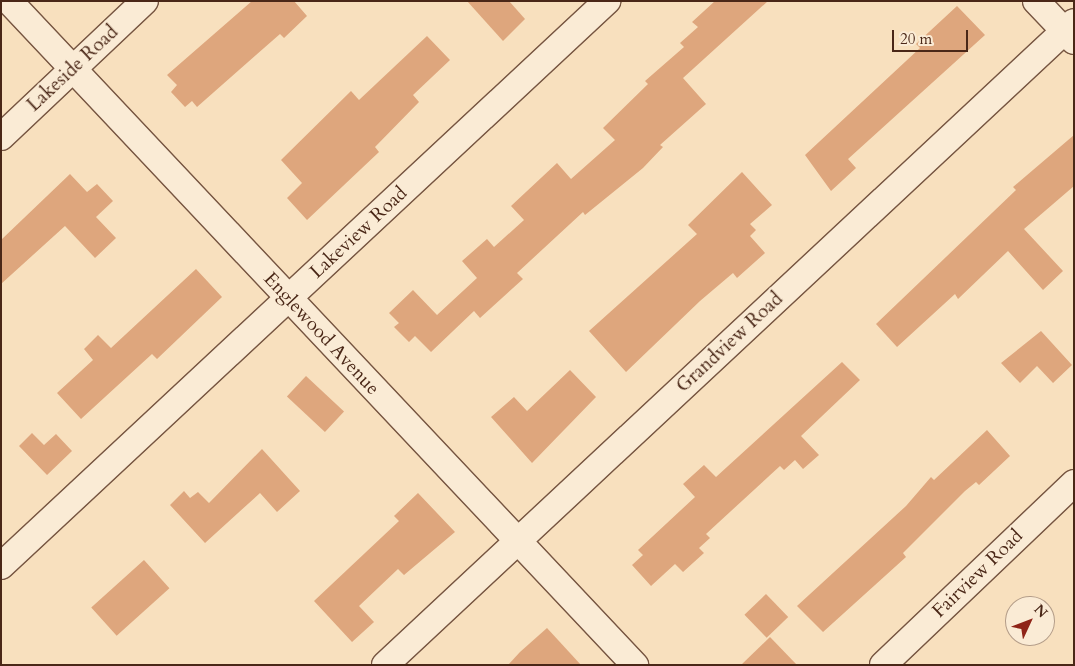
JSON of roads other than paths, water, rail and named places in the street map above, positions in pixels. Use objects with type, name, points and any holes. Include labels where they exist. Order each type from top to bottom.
[{"type":"street","name":"Englewood Avenue","points":[[9,1],[635,665]]},
{"type":"street","name":"Lakeside Road","points":[[1,137],[145,1]]},
{"type":"street","name":"Lakeview Road","points":[[1,566],[607,1]]},
{"type":"street","points":[[1036,1],[1070,31]]},
{"type":"street","name":"Grandview Road","points":[[385,665],[1070,31]]},
{"type":"street","name":"Fairview Road","points":[[883,665],[1074,483]]}]
